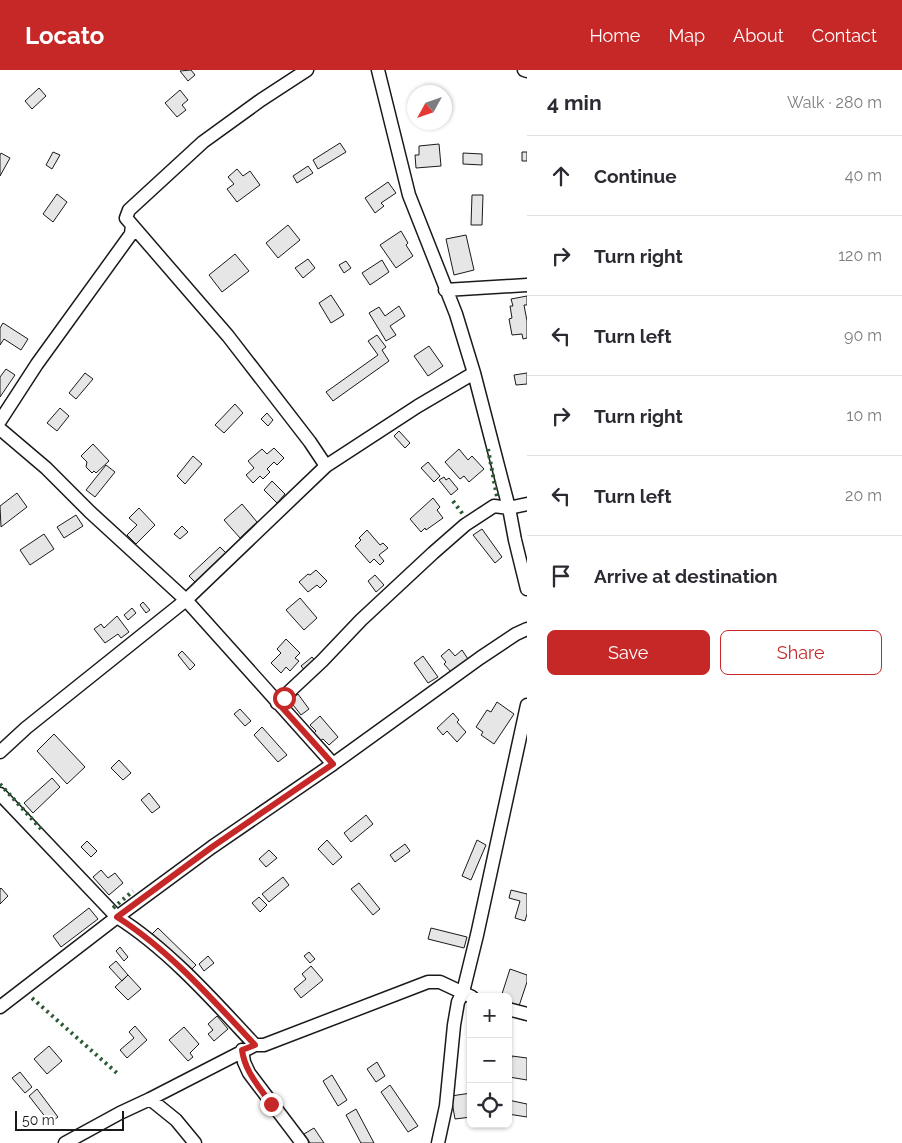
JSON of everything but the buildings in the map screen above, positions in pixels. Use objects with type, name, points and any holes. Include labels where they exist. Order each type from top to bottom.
[{"type":"street","points":[[307,70],[225,126],[183,160],[129,210],[126,218],[228,336],[310,442],[326,466]]},
{"type":"street","points":[[378,70],[409,195],[456,314],[474,373],[509,508],[527,589]]},
{"type":"street","points":[[0,421],[37,364],[131,234],[132,225]]},
{"type":"street","points":[[445,290],[527,285]]},
{"type":"street","points":[[0,752],[26,728],[186,600],[326,466],[418,406],[474,373]]},
{"type":"street","points":[[0,429],[46,468],[90,512],[186,600],[333,764]]},
{"type":"street","points":[[278,703],[361,620],[432,553],[465,525],[494,506],[509,508],[527,504]]},
{"type":"street","points":[[0,1007],[212,847],[333,764],[480,658],[516,634],[527,630]]},
{"type":"street","points":[[468,993],[477,935],[527,705]]},
{"type":"street","points":[[0,794],[117,917],[138,930],[196,983],[255,1045]]},
{"type":"street","points":[[65,1143],[242,1050],[255,1045],[264,1045],[428,982],[440,982],[467,994]]},
{"type":"street","points":[[438,1143],[446,1106],[458,1002],[467,995]]},
{"type":"street","points":[[512,1009],[527,1014]]},
{"type":"street","points":[[242,1050],[244,1062],[249,1073],[302,1143]]},
{"type":"street","points":[[150,1099],[176,1120],[195,1143]]},
{"type":"hedge","points":[[488,449],[497,497]]},
{"type":"hedge","points":[[453,501],[465,517]]},
{"type":"hedge","points":[[0,784],[41,829]]},
{"type":"hedge","points":[[113,908],[133,891]]},
{"type":"hedge","points":[[32,998],[118,1074]]},
{"type":"route","points":[[271,1104],[249,1073],[244,1062],[242,1050],[255,1045],[196,983],[138,930],[117,917],[212,847],[333,764],[278,703],[284,698]]}]
